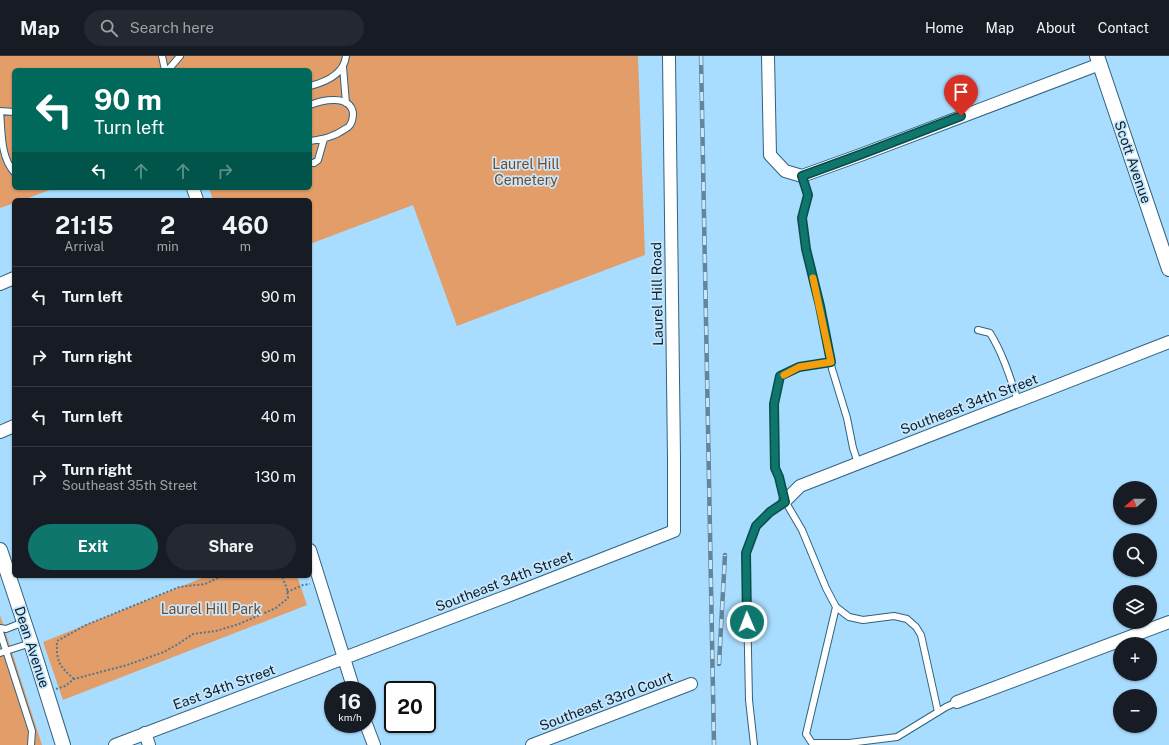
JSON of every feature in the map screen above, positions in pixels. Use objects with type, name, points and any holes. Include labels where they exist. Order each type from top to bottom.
[{"type":"street","name":"Laurel Hill Road","points":[[669,56],[674,532]]},
{"type":"street","points":[[768,56],[770,155],[785,171],[802,176],[870,152],[1099,60]]},
{"type":"street","name":"Scott Avenue","points":[[1099,60],[1169,268]]},
{"type":"street","points":[[0,284],[12,279]]},
{"type":"street","name":"Southeast 34th Street","points":[[785,502],[800,486],[1169,342]]},
{"type":"street","points":[[0,432],[12,427]]},
{"type":"street","name":"Southeast 34th Street","points":[[344,659],[674,532]]},
{"type":"street","name":"Dean Avenue","points":[[0,550],[11,575],[24,622],[63,745]]},
{"type":"street","points":[[312,556],[351,681]]},
{"type":"street","points":[[957,702],[1169,622]]},
{"type":"street","name":"East 34th Street","points":[[115,745],[344,659]]},
{"type":"street","name":"Southeast 33rd Court","points":[[532,745],[691,684]]},
{"type":"street","points":[[145,733],[149,745]]},
{"type":"street","points":[[369,733],[374,745]]},
{"type":"lane","points":[[162,56],[165,68]]},
{"type":"lane","points":[[170,68],[180,56]]},
{"type":"lane","points":[[346,56],[343,67],[346,103]]},
{"type":"lane","points":[[312,85],[328,80],[343,67]]},
{"type":"lane","points":[[312,104],[327,100],[343,101],[349,105],[353,118],[350,125],[340,133],[328,138],[312,141]]},
{"type":"lane","points":[[12,112],[0,111],[3,153],[12,170]]},
{"type":"lane","points":[[312,162],[314,163],[318,160],[324,139]]},
{"type":"lane","points":[[802,176],[808,195],[802,218],[806,249],[820,306],[831,362],[858,463]]},
{"type":"lane","points":[[978,330],[990,333],[998,347],[1018,401]]},
{"type":"lane","points":[[831,362],[799,367],[780,376],[774,404],[775,468],[779,477],[785,502],[802,530],[826,588],[836,607],[849,617],[863,620],[894,616],[907,619],[916,627],[921,635],[938,712]]},
{"type":"lane","points":[[754,745],[749,700],[746,553],[756,526],[770,512],[785,502]]},
{"type":"lane","points":[[836,607],[806,734],[812,743],[849,743],[897,737],[946,707],[957,702]]},
{"type":"lane","points":[[0,628],[6,629],[24,622]]},
{"type":"lane","points":[[0,632],[3,652],[32,731],[31,745]]},
{"type":"lane","points":[[3,652],[31,642]]},
{"type":"path","points":[[74,679],[62,668],[56,654],[57,641],[86,625],[179,587],[205,584],[218,578]]},
{"type":"path","points":[[53,689],[65,686],[74,679],[127,665],[164,652],[193,634],[216,631],[239,624],[276,608],[288,598],[287,588],[283,578]]},
{"type":"path","points":[[287,592],[303,585],[320,582]]},
{"type":"green space","name":"Laurel Hill Cemetery","points":[[0,56],[638,56],[645,255],[457,326],[413,205],[312,243],[312,198],[212,198],[210,190],[312,190],[312,68],[12,68],[12,190],[50,190],[28,198],[12,198],[12,204],[0,208]]},
{"type":"green space","name":"Laurel Hill Park","points":[[202,578],[298,578],[307,605],[63,700],[43,642]]},
{"type":"green space","points":[[0,615],[42,745],[0,745]]},
{"type":"railway","points":[[701,56],[714,745]]},
{"type":"railway","points":[[719,664],[725,555]]},
{"type":"slow traffic","points":[[784,375],[799,367],[831,362],[813,278]]},
{"type":"route","points":[[747,622],[746,553],[756,526],[770,512],[785,502],[779,477],[775,468],[774,404],[780,376],[799,367],[831,362],[820,306],[806,249],[802,218],[808,195],[802,176],[961,116]]}]
